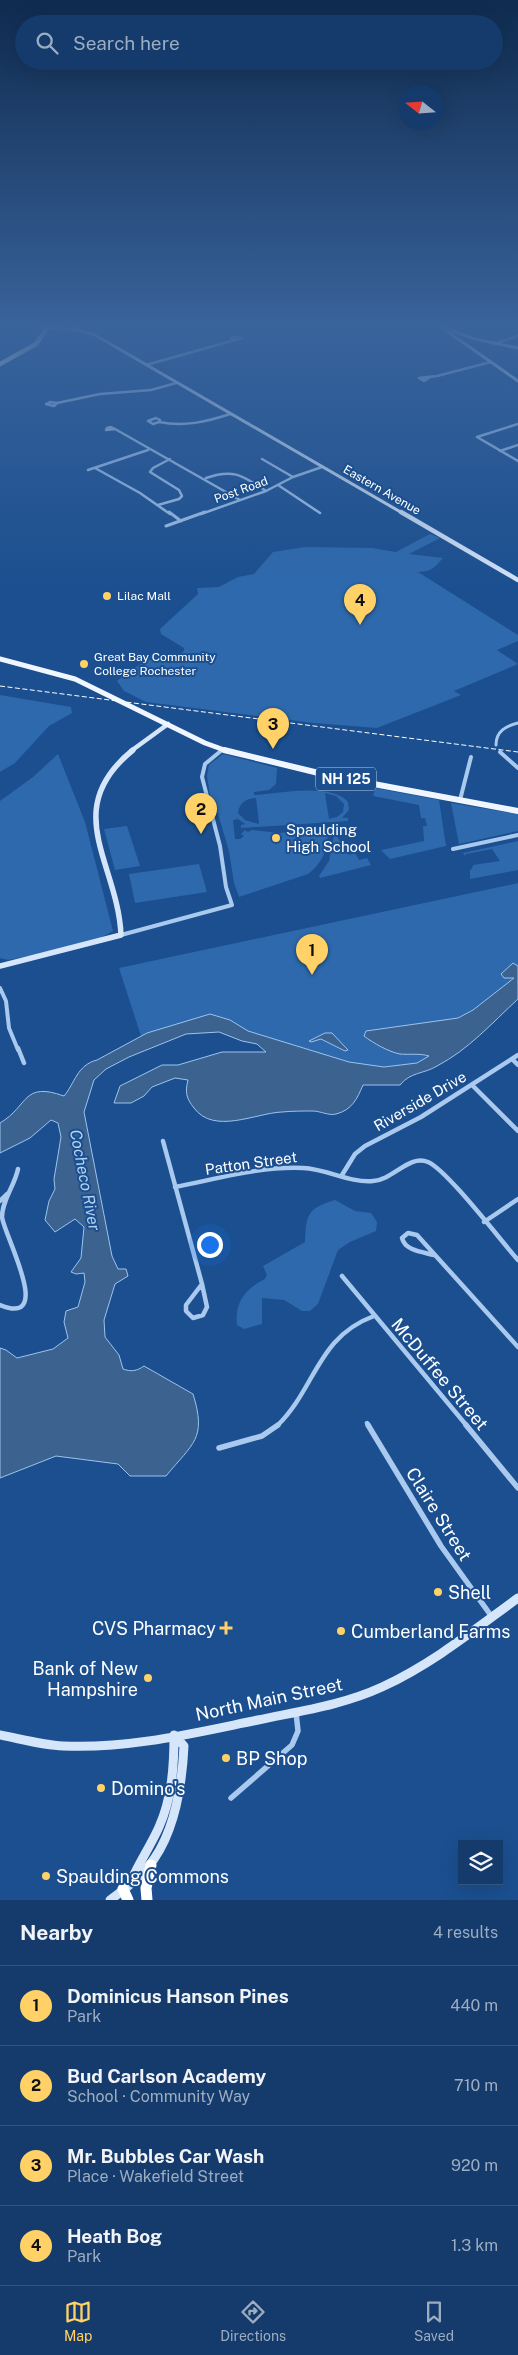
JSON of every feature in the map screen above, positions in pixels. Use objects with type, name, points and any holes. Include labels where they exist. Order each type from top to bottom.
[{"type":"highway","points":[[148,1900],[147,1878],[151,1865]]},
{"type":"main road","name":"NH 125","points":[[0,660],[55,672],[95,687],[222,750],[315,773],[518,811]]},
{"type":"street","points":[[159,422],[190,424],[230,414]]},
{"type":"street","name":"Eastern Avenue","points":[[230,414],[518,580]]},
{"type":"street","points":[[518,424],[477,437],[518,461]]},
{"type":"street","points":[[115,429],[148,450],[170,460],[193,474],[206,478],[240,500]]},
{"type":"street","points":[[500,451],[518,445]]},
{"type":"street","points":[[88,470],[148,450]]},
{"type":"street","points":[[262,459],[294,477]]},
{"type":"street","points":[[158,505],[179,499],[182,496],[179,490],[150,472],[153,468],[170,460]]},
{"type":"street","name":"Post Road","points":[[166,526],[266,491],[294,477],[322,467]]},
{"type":"street","points":[[95,468],[181,520]]},
{"type":"street","points":[[206,478],[224,472],[235,472],[266,491]]},
{"type":"street","points":[[278,486],[320,513]]},
{"type":"street","points":[[496,745],[496,738],[500,732],[518,723]]},
{"type":"street","points":[[121,935],[118,911],[96,828],[98,798],[107,778],[121,761],[168,724]]},
{"type":"street","points":[[0,966],[232,905],[226,887],[220,846],[204,785],[203,768],[222,750]]},
{"type":"street","points":[[500,752],[518,768]]},
{"type":"street","points":[[460,800],[471,757]]},
{"type":"street","points":[[453,849],[518,835]]},
{"type":"street","points":[[0,988],[5,997],[12,1037],[24,1064]]},
{"type":"street","points":[[0,1010],[7,1008]]},
{"type":"street","name":"Riverside Drive","points":[[342,1175],[354,1154],[365,1146],[421,1117],[518,1055]]},
{"type":"street","points":[[512,1059],[518,1065]]},
{"type":"street","points":[[472,1085],[518,1131]]},
{"type":"street","points":[[163,1141],[202,1284],[207,1310],[200,1317],[193,1318],[186,1312],[186,1305],[202,1284]]},
{"type":"street","name":"Patton Street","points":[[176,1187],[295,1168],[315,1169],[361,1180],[375,1181],[388,1177],[416,1160],[428,1160],[462,1193],[484,1222],[518,1260]]},
{"type":"street","points":[[0,1201],[16,1180],[18,1169]]},
{"type":"street","points":[[0,1305],[11,1309],[18,1308],[24,1303],[27,1296],[25,1278],[10,1244],[1,1217],[7,1194]]},
{"type":"street","points":[[484,1222],[516,1201],[518,1206]]},
{"type":"street","points":[[434,1255],[406,1247],[402,1238],[406,1234],[414,1234],[434,1255],[518,1347]]},
{"type":"street","name":"McDuffee Street","points":[[342,1276],[518,1488]]},
{"type":"street","points":[[220,1448],[230,1443],[262,1437],[272,1431],[290,1411],[343,1332],[357,1322],[374,1316]]},
{"type":"street","name":"Claire Street","points":[[367,1423],[446,1553],[492,1617]]},
{"type":"street","name":"North Main Street","points":[[0,1735],[40,1744],[72,1746],[117,1744],[296,1712],[344,1701],[392,1683],[454,1646],[518,1598]]},
{"type":"street","points":[[231,1798],[292,1745],[298,1731],[296,1712]]},
{"type":"street","points":[[110,1900],[127,1890],[151,1865],[172,1818],[182,1780],[184,1746],[174,1735]]},
{"type":"street","points":[[127,1890],[140,1860],[159,1827],[168,1799],[174,1768],[174,1735]]},
{"type":"shaded area","points":[[430,534],[440,538],[409,554],[443,558],[432,569],[418,572],[518,635],[518,641],[497,650],[518,664],[454,691],[461,695],[377,728],[314,723],[146,702],[124,691],[117,681],[146,661],[157,657],[171,656],[184,651],[184,648],[161,634],[160,629],[198,594],[197,588],[219,587],[238,577],[254,574],[273,552],[305,547],[372,548],[396,552]]},
{"type":"shaded area","points":[[0,695],[71,707],[72,713],[49,726],[15,763],[0,772]]},
{"type":"shaded area","points":[[58,754],[85,822],[113,931],[89,942],[62,950],[8,960],[0,958],[0,801],[33,777]]},
{"type":"shaded area","points":[[223,754],[277,768],[276,784],[269,790],[254,792],[254,795],[304,791],[330,792],[348,802],[349,810],[342,818],[348,818],[348,821],[241,828],[241,825],[245,824],[238,819],[233,820],[235,839],[240,839],[244,836],[241,834],[245,830],[248,832],[252,830],[279,833],[327,829],[328,835],[326,848],[321,860],[308,874],[239,897],[234,883],[229,851],[215,804],[211,802],[207,776],[209,765]],"holes":[[[325,793],[336,796],[344,804],[343,812],[337,817],[329,819]],[[256,798],[259,823],[259,824],[245,820],[238,813],[240,806],[244,802]]]},
{"type":"shaded area","points":[[359,785],[439,800],[446,846],[390,859],[381,850],[424,841],[423,826],[427,826],[425,818],[421,818],[419,805],[373,796],[375,789]]},
{"type":"shaded area","points":[[451,803],[518,814],[518,831],[459,844]]},
{"type":"shaded area","points":[[127,826],[140,866],[115,870],[104,829]]},
{"type":"shaded area","points":[[334,835],[336,835],[349,855],[355,853],[359,860],[367,858],[371,865],[320,878],[319,876],[329,861]]},
{"type":"shaded area","points":[[518,841],[518,870],[470,879],[470,870],[473,865],[500,861],[492,849],[466,854],[465,856],[463,853]]},
{"type":"shaded area","points":[[199,864],[207,892],[135,903],[129,874]]},
{"type":"shaded area","points":[[518,883],[518,966],[515,977],[473,1010],[458,1018],[428,1024],[411,1024],[371,1042],[399,1054],[417,1053],[429,1056],[417,1063],[384,1067],[349,1062],[248,1031],[230,1020],[210,1014],[141,1036],[119,968]]},
{"type":"shaded area","points":[[335,1200],[355,1211],[371,1213],[377,1222],[376,1231],[350,1242],[338,1250],[318,1304],[310,1311],[302,1311],[284,1300],[262,1298],[262,1324],[244,1329],[237,1325],[237,1310],[243,1297],[252,1287],[265,1279],[267,1275],[263,1266],[305,1242],[306,1225],[310,1214],[319,1206]]},
{"type":"water","name":"Cocheco River","points":[[513,963],[518,966],[518,999],[489,1027],[448,1060],[432,1069],[413,1075],[400,1085],[363,1085],[350,1107],[336,1114],[290,1111],[236,1120],[213,1120],[202,1116],[189,1101],[186,1091],[188,1080],[175,1078],[152,1087],[144,1096],[131,1103],[114,1103],[120,1086],[162,1065],[178,1065],[222,1052],[266,1052],[257,1044],[242,1041],[219,1032],[186,1034],[129,1057],[106,1069],[94,1080],[84,1112],[112,1256],[118,1269],[126,1269],[128,1276],[115,1284],[104,1320],[105,1337],[119,1355],[123,1369],[134,1370],[144,1366],[193,1394],[197,1409],[198,1431],[195,1440],[166,1476],[130,1476],[118,1464],[56,1456],[0,1478],[0,1348],[17,1358],[53,1349],[68,1338],[64,1322],[66,1311],[78,1307],[85,1282],[84,1273],[76,1274],[71,1272],[81,1258],[84,1227],[75,1219],[55,1232],[45,1220],[49,1201],[55,1189],[54,1179],[61,1137],[58,1123],[51,1120],[30,1138],[0,1153],[0,1123],[33,1093],[50,1092],[64,1096],[77,1075],[90,1062],[147,1033],[210,1014],[230,1020],[248,1031],[349,1062],[384,1067],[417,1063],[429,1056],[400,1054],[391,1051],[364,1036],[366,1031],[458,1018],[473,1010],[514,978],[504,978],[501,974]]},
{"type":"water","points":[[325,1033],[332,1033],[348,1050],[345,1051],[321,1039],[309,1041]]},
{"type":"railway","points":[[0,686],[518,752]]},
{"type":"place","name":"Lilac Mall","points":[[107,596]]},
{"type":"place","name":"Heath Bog","points":[[360,625]]},
{"type":"place","name":"Great Bay Community College Rochester","points":[[84,664]]},
{"type":"place","name":"Mr. Bubbles Car Wash","points":[[273,749]]},
{"type":"place","name":"Bud Carlson Academy","points":[[201,834]]},
{"type":"place","name":"Spaulding High School","points":[[276,838]]},
{"type":"place","name":"Dominicus Hanson Pines","points":[[312,975]]},
{"type":"place","name":"Shell","points":[[438,1592]]},
{"type":"place","name":"CVS Pharmacy","points":[[226,1628]]},
{"type":"place","name":"Cumberland Farms","points":[[341,1631]]},
{"type":"place","name":"Bank of New Hampshire","points":[[148,1678]]},
{"type":"place","name":"BP Shop","points":[[226,1758]]},
{"type":"place","name":"Domino's","points":[[101,1788]]},
{"type":"place","name":"Spaulding Commons","points":[[46,1876]]}]
